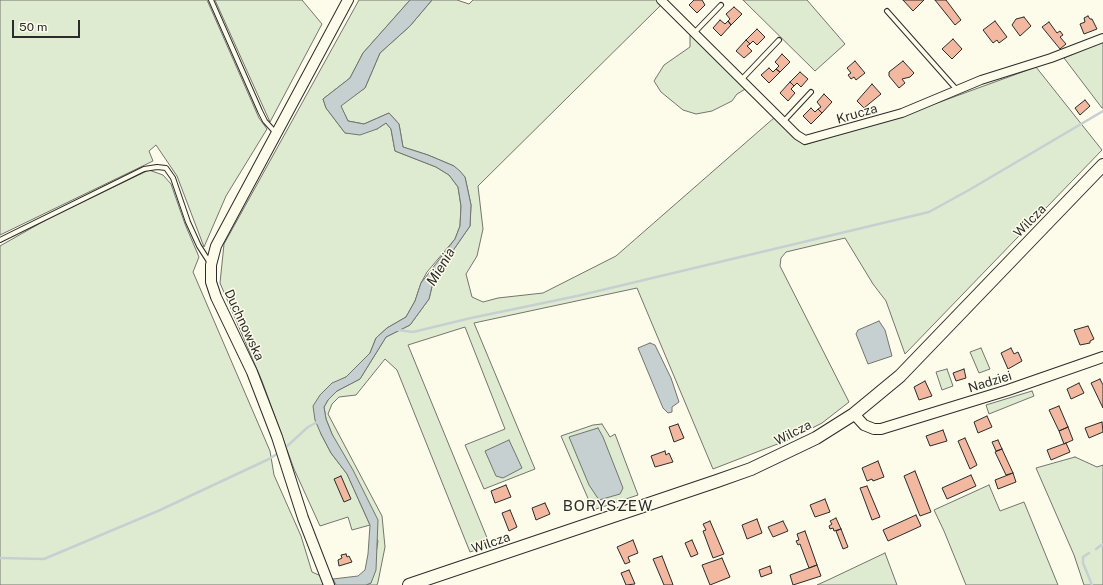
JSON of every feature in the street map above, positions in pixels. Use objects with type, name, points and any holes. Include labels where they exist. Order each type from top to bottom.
[{"type":"main road","name":"Wilcza","points":[[409,585],[751,469],[816,438],[854,414],[900,376],[1103,165]]},
{"type":"street","name":"Duchnowska","points":[[328,582],[303,518],[281,451],[252,372],[216,298],[211,282],[211,265],[216,246],[348,0]]},
{"type":"street","name":"Krucza","points":[[661,0],[801,138],[809,140],[902,113],[1005,71],[1051,58],[1103,38]]},
{"type":"street","name":"Nadziei","points":[[854,414],[869,427],[874,429],[884,428],[1008,390],[1103,357]]},
{"type":"lane","points":[[211,0],[260,111],[265,121],[276,132]]},
{"type":"lane","points":[[694,32],[721,5]]},
{"type":"lane","points":[[887,11],[957,90]]},
{"type":"lane","points":[[742,79],[779,40]]},
{"type":"lane","points":[[784,121],[811,92]]},
{"type":"lane","points":[[0,240],[144,169],[157,167],[166,168],[173,178],[199,246],[211,265]]},
{"type":"green space","points":[[0,0],[207,0],[259,118],[267,129],[226,196],[204,247],[177,176],[156,145],[149,151],[153,161],[0,235]]},
{"type":"green space","points":[[215,0],[302,0],[322,24],[270,122]]},
{"type":"green space","points":[[359,0],[410,0],[363,53],[350,78],[323,99],[326,108],[345,133],[377,129],[386,123],[391,129],[395,151],[436,167],[449,175],[458,187],[461,206],[460,226],[455,239],[427,272],[421,283],[415,301],[406,317],[387,328],[376,338],[370,353],[346,377],[332,384],[320,395],[321,434],[331,453],[347,474],[370,525],[352,530],[348,517],[320,526],[294,469],[262,381],[220,283],[224,244]]},
{"type":"green space","points":[[432,0],[457,0],[469,4],[473,0],[656,0],[661,5],[478,186],[483,229],[477,256],[466,274],[472,297],[483,302],[498,298],[543,293],[616,256],[775,117],[804,145],[915,111],[1036,67],[1102,150],[905,354],[886,301],[873,284],[845,238],[786,252],[781,258],[780,266],[849,402],[822,423],[793,438],[713,469],[637,288],[474,323],[535,469],[484,489],[465,445],[505,429],[465,327],[408,345],[490,545],[470,552],[397,370],[385,359],[356,395],[339,397],[332,404],[328,414],[382,516],[385,547],[378,582],[377,585],[366,585],[371,583],[378,541],[332,434],[326,419],[324,407],[328,400],[337,391],[360,379],[386,337],[410,325],[429,299],[434,278],[470,226],[471,205],[465,177],[454,166],[428,155],[403,147],[399,124],[389,113],[364,124],[348,121],[340,105],[365,88],[380,53],[410,26]]},
{"type":"green space","points":[[743,0],[807,0],[845,44],[815,71]]},
{"type":"green space","points":[[690,34],[747,88],[737,94],[732,101],[712,111],[696,114],[683,110],[661,92],[654,81],[664,65],[690,47]]},
{"type":"green space","points":[[1103,41],[1103,108],[1102,108],[1064,58]]},
{"type":"green space","points":[[149,170],[163,175],[171,184],[185,224],[199,257],[193,272],[270,451],[274,475],[301,536],[312,572],[321,576],[324,583],[322,585],[0,585],[0,246],[51,217]]},
{"type":"green space","points":[[981,348],[990,369],[979,373],[970,352]]},
{"type":"green space","points":[[947,369],[953,386],[942,390],[936,372]]},
{"type":"green space","points":[[1032,391],[1034,396],[989,414],[986,405]]},
{"type":"green space","points":[[602,424],[610,437],[615,434],[638,495],[593,510],[561,436],[593,425]]},
{"type":"green space","points":[[1075,457],[1097,467],[1103,465],[1103,585],[1084,585],[1074,555],[1036,468]]},
{"type":"green space","points":[[989,485],[1000,511],[1024,502],[1058,585],[966,585],[934,510]]},
{"type":"green space","points":[[885,553],[897,585],[817,585],[828,580]]},
{"type":"water","name":"Mienia","points":[[410,0],[432,0],[410,26],[380,53],[365,88],[341,106],[348,121],[364,124],[389,113],[399,124],[403,147],[428,155],[454,166],[460,171],[465,177],[471,205],[470,226],[434,278],[429,299],[410,325],[386,337],[360,379],[337,391],[328,400],[324,407],[326,419],[332,434],[353,470],[378,520],[376,570],[371,583],[366,585],[336,585],[333,579],[358,576],[365,570],[368,554],[370,525],[347,474],[331,453],[321,434],[315,420],[313,406],[320,395],[332,383],[346,377],[370,353],[376,338],[387,328],[406,317],[415,301],[421,283],[455,239],[460,226],[461,206],[458,187],[449,175],[436,167],[395,151],[391,129],[386,123],[377,129],[360,135],[345,133],[326,108],[323,99],[350,78],[363,53]]},
{"type":"water","points":[[879,321],[885,330],[892,356],[868,364],[856,334],[858,330]]},
{"type":"water","points":[[650,343],[655,345],[671,378],[679,402],[672,407],[672,412],[668,413],[663,408],[638,348]]},
{"type":"water","points":[[598,428],[623,488],[620,494],[599,500],[589,485],[569,437]]},
{"type":"water","points":[[509,440],[522,468],[503,478],[496,476],[485,451]]},
{"type":"building","points":[[694,0],[702,0],[705,5],[697,13],[689,5]]},
{"type":"building","points":[[903,0],[924,0],[913,11]]},
{"type":"building","points":[[935,0],[946,0],[961,20],[955,25]]},
{"type":"building","points":[[734,7],[742,14],[731,25],[728,21],[730,19],[726,14]]},
{"type":"building","points":[[1088,16],[1092,19],[1097,29],[1084,34],[1080,24],[1085,22],[1084,18]]},
{"type":"building","points":[[1024,17],[1031,26],[1020,36],[1012,25],[1016,19]]},
{"type":"building","points":[[720,20],[725,24],[728,21],[731,25],[721,36],[713,28]]},
{"type":"building","points":[[995,21],[1007,37],[999,43],[997,40],[993,43],[983,30]]},
{"type":"building","points":[[1049,22],[1057,33],[1060,31],[1063,35],[1060,37],[1066,44],[1060,49],[1042,27]]},
{"type":"building","points":[[757,29],[765,37],[757,45],[753,41],[750,44],[746,40]]},
{"type":"building","points":[[953,39],[962,49],[952,59],[942,49]]},
{"type":"building","points":[[746,40],[750,44],[747,46],[752,51],[744,58],[736,51]]},
{"type":"building","points":[[782,54],[790,62],[780,72],[776,69],[779,66],[775,62]]},
{"type":"building","points":[[855,61],[865,73],[856,80],[854,77],[851,79],[848,75],[851,73],[847,68]]},
{"type":"building","points":[[903,61],[914,73],[910,77],[902,79],[905,83],[899,88],[889,76],[889,72]]},
{"type":"building","points":[[769,68],[773,72],[776,69],[780,72],[769,83],[761,75]]},
{"type":"building","points":[[800,72],[808,79],[801,87],[797,83],[794,86],[790,82]]},
{"type":"building","points":[[790,82],[794,86],[791,89],[795,93],[788,101],[780,93]]},
{"type":"building","points":[[872,84],[881,94],[864,108],[857,101]]},
{"type":"building","points":[[824,94],[832,102],[822,113],[818,109],[821,107],[817,102]]},
{"type":"building","points":[[1085,100],[1090,106],[1080,115],[1075,108]]},
{"type":"building","points":[[811,108],[815,112],[818,109],[822,113],[811,124],[803,116]]},
{"type":"building","points":[[1088,326],[1094,339],[1090,341],[1090,343],[1080,345],[1074,330]]},
{"type":"building","points":[[1011,348],[1014,354],[1018,352],[1022,361],[1008,369],[1001,353]]},
{"type":"building","points":[[964,369],[966,378],[956,381],[953,373]]},
{"type":"building","points":[[1100,379],[1103,385],[1103,408],[1091,383]]},
{"type":"building","points":[[925,381],[932,396],[919,400],[914,387]]},
{"type":"building","points":[[1079,383],[1084,393],[1071,399],[1067,389]]},
{"type":"building","points":[[1059,406],[1068,427],[1059,431],[1049,410]]},
{"type":"building","points":[[987,416],[992,427],[978,433],[974,422]]},
{"type":"building","points":[[1102,422],[1103,432],[1089,438],[1085,428]]},
{"type":"building","points":[[678,424],[684,438],[674,442],[669,427]]},
{"type":"building","points":[[1068,427],[1073,440],[1064,444],[1059,431]]},
{"type":"building","points":[[943,430],[947,441],[930,446],[926,436]]},
{"type":"building","points":[[965,438],[977,465],[970,469],[958,441]]},
{"type":"building","points":[[998,440],[1002,449],[996,451],[992,442]]},
{"type":"building","points":[[1066,443],[1070,452],[1051,460],[1047,450]]},
{"type":"building","points":[[1002,449],[1013,473],[1006,475],[995,452]]},
{"type":"building","points":[[665,451],[666,455],[669,453],[673,462],[655,467],[651,456]]},
{"type":"building","points":[[878,461],[884,477],[873,481],[872,479],[867,481],[862,468]]},
{"type":"building","points":[[915,471],[931,512],[920,516],[904,476]]},
{"type":"building","points":[[1013,473],[1016,482],[998,489],[995,480]]},
{"type":"building","points":[[971,475],[976,486],[947,499],[942,488]]},
{"type":"building","points":[[341,476],[351,499],[344,502],[334,479]]},
{"type":"building","points":[[506,485],[511,497],[495,503],[491,491]]},
{"type":"building","points":[[867,486],[880,517],[872,520],[860,488]]},
{"type":"building","points":[[825,499],[830,512],[815,517],[810,505]]},
{"type":"building","points":[[545,503],[550,514],[536,520],[532,508]]},
{"type":"building","points":[[510,510],[517,527],[509,531],[502,513]]},
{"type":"building","points":[[916,515],[921,526],[888,541],[883,530]]},
{"type":"building","points":[[836,518],[841,529],[834,531],[833,528],[830,529],[829,526],[832,524],[830,521]]},
{"type":"building","points":[[757,519],[762,533],[747,539],[742,525]]},
{"type":"building","points":[[710,521],[724,554],[713,558],[703,531],[706,530],[703,524]]},
{"type":"building","points":[[783,521],[788,531],[773,537],[768,527]]},
{"type":"building","points":[[841,529],[848,547],[843,549],[836,531]]},
{"type":"building","points":[[805,531],[817,565],[809,568],[800,544],[798,545],[796,541],[799,540],[797,534]]},
{"type":"building","points":[[633,540],[638,553],[628,557],[630,562],[625,564],[617,547]]},
{"type":"building","points":[[692,540],[698,554],[691,557],[685,543]]},
{"type":"building","points":[[346,554],[352,562],[339,566],[338,560],[342,558],[341,555]]},
{"type":"building","points":[[662,556],[673,585],[664,585],[653,559]]},
{"type":"building","points":[[722,558],[730,577],[710,585],[702,565]]},
{"type":"building","points":[[817,565],[821,576],[793,585],[790,575]]},
{"type":"building","points":[[770,566],[772,573],[761,577],[759,570]]},
{"type":"building","points":[[629,570],[635,584],[626,585],[621,573]]},
{"type":"waterway","points":[[398,330],[413,332],[471,318],[577,296],[929,212],[1103,111]]},
{"type":"waterway","points":[[284,449],[308,427],[319,421]]},
{"type":"waterway","points":[[0,558],[44,559],[158,511],[269,459],[280,452]]},
{"type":"waterway","points":[[1096,549],[1103,544]]},
{"type":"waterway","points":[[1089,553],[1083,557],[1083,563],[1092,585]]},
{"type":"district","name":"BORYSZEW","points":[[608,506]]}]
